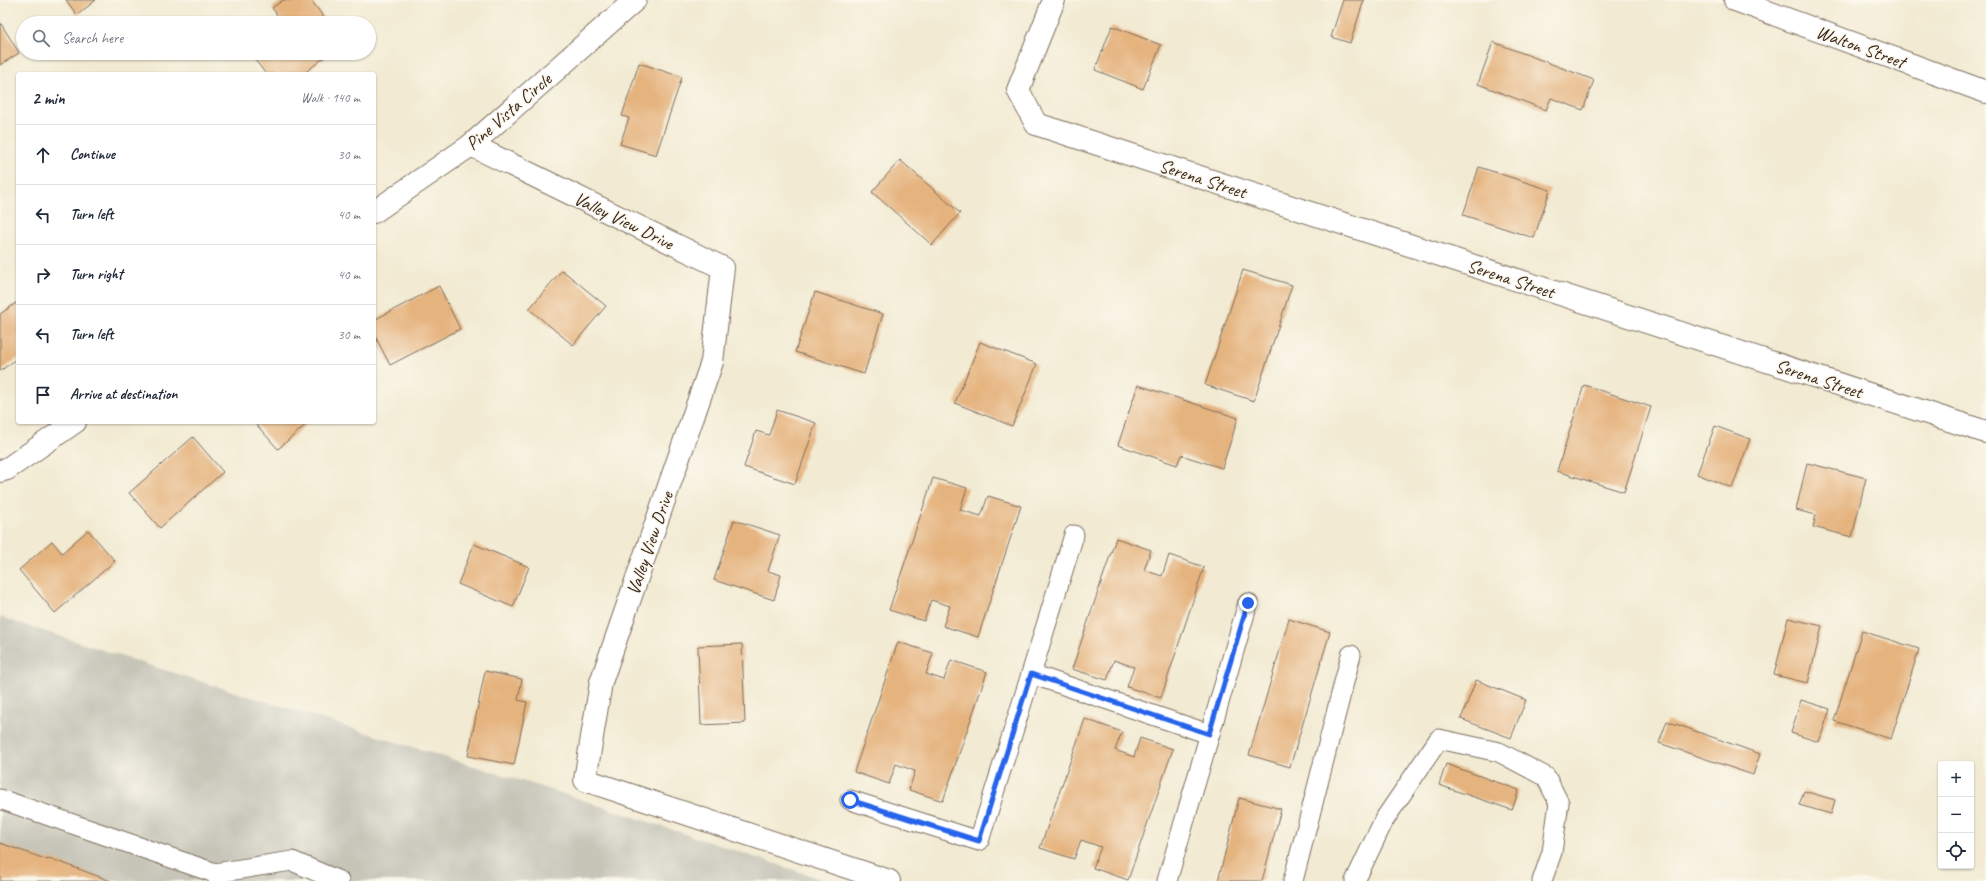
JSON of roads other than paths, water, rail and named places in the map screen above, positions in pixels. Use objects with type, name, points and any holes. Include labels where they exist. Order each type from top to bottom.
[{"type":"street","name":"Pine Vista Circle","points":[[376,211],[471,145],[636,0]]},
{"type":"street","name":"Serena Street","points":[[1054,0],[1018,90],[1036,124],[1986,432]]},
{"type":"street","name":"Walton Street","points":[[1735,0],[1986,92]]},
{"type":"street","name":"Valley View Drive","points":[[471,145],[723,268],[712,362],[601,682],[585,780],[889,881]]},
{"type":"street","points":[[0,471],[7,469],[72,424]]},
{"type":"lane","points":[[850,800],[979,841],[1074,535]]},
{"type":"lane","points":[[1167,881],[1248,603]]},
{"type":"lane","points":[[1293,881],[1351,655]]},
{"type":"lane","points":[[1031,674],[1209,734]]},
{"type":"lane","points":[[1354,881],[1384,820],[1439,739],[1499,752],[1546,777],[1559,803],[1552,852],[1542,881]]},
{"type":"lane","points":[[0,799],[217,877],[292,861],[340,881]]}]
